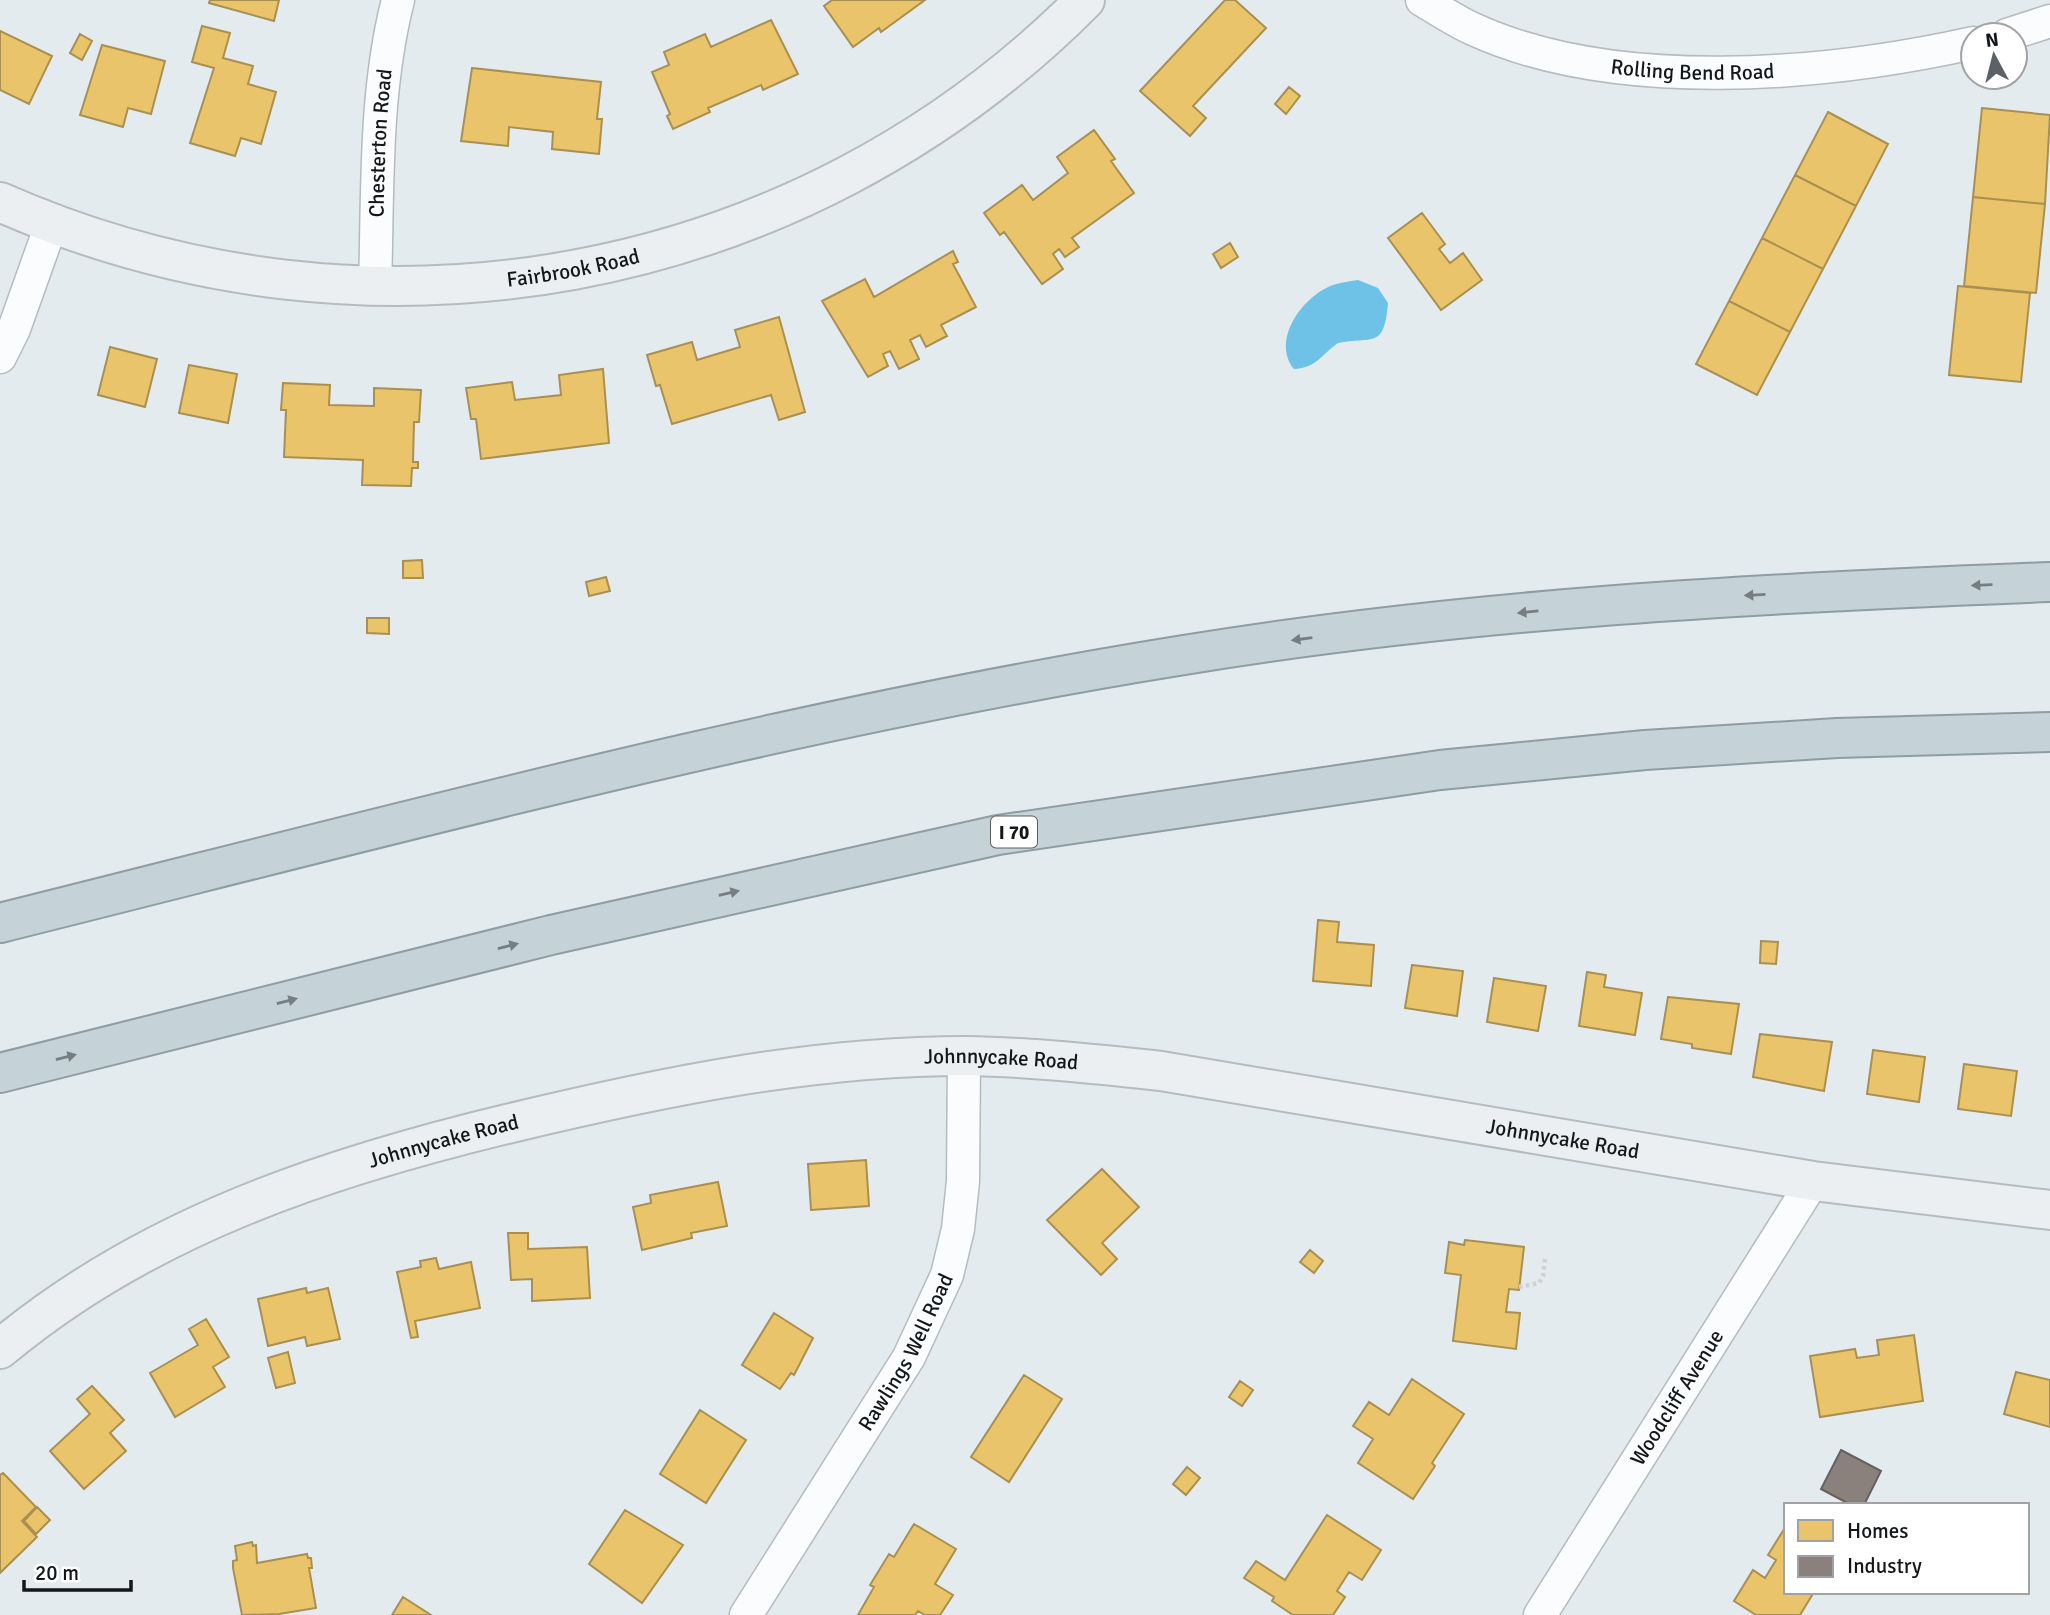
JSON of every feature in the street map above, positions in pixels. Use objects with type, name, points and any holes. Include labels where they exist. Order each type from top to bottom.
[{"type":"highway","points":[[0,923],[778,731],[1186,654],[1424,622],[1633,601],[2050,582]]},
{"type":"highway","name":"I 70","points":[[0,1073],[551,935],[998,835],[1440,770],[1645,750],[1837,738],[2050,732]]},
{"type":"street","name":"Chesterton Road","points":[[374,288],[380,101],[386,46],[398,0]]},
{"type":"street","name":"Fairbrook Road","points":[[0,202],[51,225],[172,262],[277,279],[374,288],[520,280],[623,262],[727,229],[820,188],[908,144],[1039,44],[1085,0]]},
{"type":"street","name":"Rolling Bend Road","points":[[1422,0],[1474,29],[1553,55],[1617,68],[1694,73],[1836,65],[1959,45]]},
{"type":"street","points":[[2029,28],[2050,21]]},
{"type":"street","points":[[0,357],[14,330],[51,225]]},
{"type":"street","name":"Johnnycake Road","points":[[0,1349],[75,1293],[152,1245],[236,1207],[331,1172],[429,1142],[645,1091],[776,1070],[852,1062],[964,1056],[1063,1060],[1161,1071],[1814,1181],[2050,1210]]},
{"type":"street","name":"Rawlings Well Road","points":[[746,1615],[909,1357],[947,1275],[958,1229],[963,1181],[964,1056]]},
{"type":"street","name":"Woodcliff Avenue","points":[[1540,1615],[1814,1181]]},
{"type":"path","points":[[1519,1287],[1539,1283],[1545,1259]]},
{"type":"water","points":[[1358,280],[1378,288],[1388,303],[1380,334],[1368,340],[1338,343],[1308,366],[1294,369],[1286,344],[1294,319],[1313,297],[1324,289]]},
{"type":"building: Homes","points":[[210,0],[279,0],[274,21],[209,3]]},
{"type":"building: Homes","points":[[832,0],[925,0],[881,32],[879,28],[853,47],[824,6]]},
{"type":"building: Homes","points":[[1225,0],[1235,0],[1266,28],[1193,106],[1206,118],[1190,136],[1140,91]]},
{"type":"building: Homes","points":[[771,20],[798,74],[763,90],[761,85],[708,108],[710,112],[673,129],[667,116],[670,114],[652,72],[669,65],[664,52],[705,34],[711,47]]},
{"type":"building: Homes","points":[[202,26],[230,33],[223,58],[253,66],[248,84],[276,92],[261,144],[241,138],[235,156],[190,143],[214,68],[192,62]]},
{"type":"building: Homes","points":[[0,31],[52,56],[29,104],[0,90]]},
{"type":"building: Homes","points":[[80,34],[92,41],[82,60],[70,53]]},
{"type":"building: Homes","points":[[102,45],[165,61],[151,114],[128,108],[123,127],[80,115]]},
{"type":"building: Homes","points":[[472,68],[601,82],[597,119],[602,119],[599,154],[552,149],[553,132],[509,127],[508,146],[461,141]]},
{"type":"building: Homes","points":[[1289,87],[1300,96],[1286,114],[1275,104]]},
{"type":"building: Homes","points":[[1982,108],[2050,115],[2045,204],[1973,197]]},
{"type":"building: Homes","points":[[1828,112],[1888,144],[1856,206],[1795,175]]},
{"type":"building: Homes","points":[[1094,130],[1115,159],[1111,161],[1134,193],[1072,238],[1079,247],[1065,257],[1059,249],[1053,254],[1063,269],[1042,284],[1004,232],[1000,235],[984,213],[1022,185],[1033,200],[1068,173],[1057,157]]},
{"type":"building: Homes","points":[[1795,175],[1856,206],[1823,269],[1762,238]]},
{"type":"building: Homes","points":[[1973,197],[2045,204],[2036,293],[1964,286]]},
{"type":"building: Homes","points":[[1422,213],[1445,244],[1439,249],[1450,263],[1463,253],[1482,280],[1441,310],[1388,238]]},
{"type":"building: Homes","points":[[1762,238],[1823,269],[1790,332],[1729,301]]},
{"type":"building: Homes","points":[[1230,243],[1238,257],[1221,268],[1213,254]]},
{"type":"building: Homes","points":[[953,251],[958,262],[953,264],[976,307],[941,325],[947,336],[926,347],[920,335],[910,340],[919,359],[899,369],[890,351],[883,354],[888,366],[868,377],[822,301],[865,279],[874,297]]},
{"type":"building: Homes","points":[[1958,286],[2030,293],[2021,382],[1949,375]]},
{"type":"building: Homes","points":[[1729,301],[1790,332],[1757,395],[1696,364]]},
{"type":"building: Homes","points":[[779,317],[805,412],[779,420],[771,395],[672,424],[647,355],[692,342],[697,360],[740,347],[735,330]]},
{"type":"building: Homes","points":[[110,347],[157,359],[145,407],[98,395]]},
{"type":"building: Homes","points":[[189,365],[237,374],[228,423],[179,413]]},
{"type":"building: Homes","points":[[603,369],[609,443],[481,459],[476,419],[471,419],[466,388],[512,382],[515,400],[561,395],[559,375]]},
{"type":"building: Homes","points":[[283,383],[330,385],[329,405],[374,406],[374,388],[421,390],[419,422],[414,422],[413,462],[418,462],[418,468],[412,468],[411,486],[362,485],[363,460],[284,457],[286,410],[281,410]]},
{"type":"building: Homes","points":[[422,560],[423,578],[403,578],[403,561]]},
{"type":"building: Homes","points":[[606,577],[610,591],[589,596],[586,582]]},
{"type":"building: Homes","points":[[367,618],[389,618],[389,634],[367,633]]},
{"type":"building: Homes","points":[[1318,920],[1339,922],[1337,942],[1374,945],[1371,986],[1313,981]]},
{"type":"building: Homes","points":[[1761,941],[1778,942],[1776,964],[1760,963]]},
{"type":"building: Homes","points":[[1412,965],[1463,971],[1457,1016],[1405,1008]]},
{"type":"building: Homes","points":[[1587,972],[1606,975],[1604,987],[1642,993],[1635,1035],[1579,1026]]},
{"type":"building: Homes","points":[[1494,978],[1546,986],[1538,1031],[1487,1022]]},
{"type":"building: Homes","points":[[1668,997],[1739,1004],[1731,1054],[1692,1048],[1692,1044],[1661,1039]]},
{"type":"building: Homes","points":[[1760,1034],[1832,1042],[1824,1091],[1753,1077]]},
{"type":"building: Homes","points":[[1873,1050],[1925,1057],[1919,1102],[1867,1094]]},
{"type":"building: Homes","points":[[1964,1064],[2017,1071],[2011,1116],[1958,1109]]},
{"type":"building: Homes","points":[[866,1160],[869,1206],[811,1210],[808,1164]]},
{"type":"building: Homes","points":[[1102,1169],[1139,1207],[1102,1243],[1117,1259],[1101,1275],[1047,1220]]},
{"type":"building: Homes","points":[[718,1182],[727,1226],[691,1233],[692,1238],[642,1250],[633,1207],[651,1203],[650,1195]]},
{"type":"building: Homes","points":[[508,1233],[528,1233],[528,1249],[587,1247],[590,1298],[532,1301],[532,1279],[511,1280]]},
{"type":"building: Homes","points":[[1465,1240],[1524,1247],[1519,1290],[1509,1289],[1506,1312],[1520,1313],[1516,1349],[1453,1341],[1461,1275],[1445,1273],[1449,1242],[1464,1245]]},
{"type":"building: Homes","points":[[1310,1250],[1323,1261],[1314,1273],[1300,1262]]},
{"type":"building: Homes","points":[[436,1258],[439,1269],[471,1262],[480,1308],[415,1321],[418,1337],[411,1338],[397,1272],[421,1267],[420,1261]]},
{"type":"building: Homes","points":[[306,1288],[307,1293],[328,1288],[340,1339],[307,1346],[305,1337],[268,1346],[258,1299]]},
{"type":"building: Homes","points":[[774,1313],[813,1338],[794,1375],[791,1373],[780,1389],[742,1365]]},
{"type":"building: Homes","points":[[206,1319],[229,1357],[213,1367],[225,1387],[175,1417],[150,1373],[198,1345],[189,1329]]},
{"type":"building: Homes","points":[[1914,1335],[1923,1401],[1820,1417],[1810,1356],[1855,1349],[1857,1358],[1879,1355],[1877,1340]]},
{"type":"building: Homes","points":[[288,1352],[295,1383],[276,1388],[268,1358]]},
{"type":"building: Homes","points":[[2016,1372],[2050,1380],[2050,1427],[2004,1414]]},
{"type":"building: Homes","points":[[1024,1375],[1062,1399],[1009,1482],[971,1457]]},
{"type":"building: Homes","points":[[1412,1379],[1464,1414],[1432,1463],[1435,1466],[1413,1499],[1358,1463],[1373,1439],[1353,1426],[1369,1402],[1389,1415]]},
{"type":"building: Homes","points":[[1240,1381],[1253,1390],[1242,1406],[1229,1397]]},
{"type":"building: Homes","points":[[92,1386],[124,1420],[110,1433],[126,1451],[84,1489],[50,1451],[90,1414],[77,1399]]},
{"type":"building: Homes","points":[[700,1410],[746,1440],[706,1503],[660,1474]]},
{"type":"building: Homes","points":[[1187,1467],[1200,1478],[1186,1495],[1173,1484]]},
{"type":"building: Homes","points":[[3,1473],[36,1507],[22,1521],[37,1537],[0,1573],[0,1475]]},
{"type":"building: Homes","points":[[37,1507],[50,1520],[36,1534],[24,1521]]},
{"type":"building: Homes","points":[[625,1510],[683,1545],[642,1603],[589,1564]]},
{"type":"building: Homes","points":[[1327,1515],[1381,1550],[1362,1580],[1349,1572],[1337,1591],[1345,1597],[1333,1615],[1293,1615],[1272,1601],[1274,1597],[1244,1578],[1256,1561],[1285,1580]]},
{"type":"building: Homes","points":[[914,1524],[956,1549],[935,1584],[953,1595],[940,1615],[925,1615],[918,1611],[915,1615],[858,1615],[874,1587],[870,1585],[889,1554],[894,1557]]},
{"type":"building: Homes","points":[[1784,1529],[1784,1594],[1813,1594],[1800,1615],[1756,1615],[1734,1601],[1753,1570],[1765,1578],[1776,1560],[1768,1555]]},
{"type":"building: Homes","points":[[252,1542],[253,1546],[256,1545],[257,1563],[307,1554],[308,1558],[311,1558],[312,1568],[309,1568],[316,1608],[279,1614],[242,1615],[233,1568],[233,1561],[237,1560],[235,1546]]},
{"type":"building: Homes","points":[[403,1597],[431,1615],[392,1615]]},
{"type":"building: Industry","points":[[1841,1450],[1881,1471],[1865,1503],[1847,1503],[1821,1489]]}]
